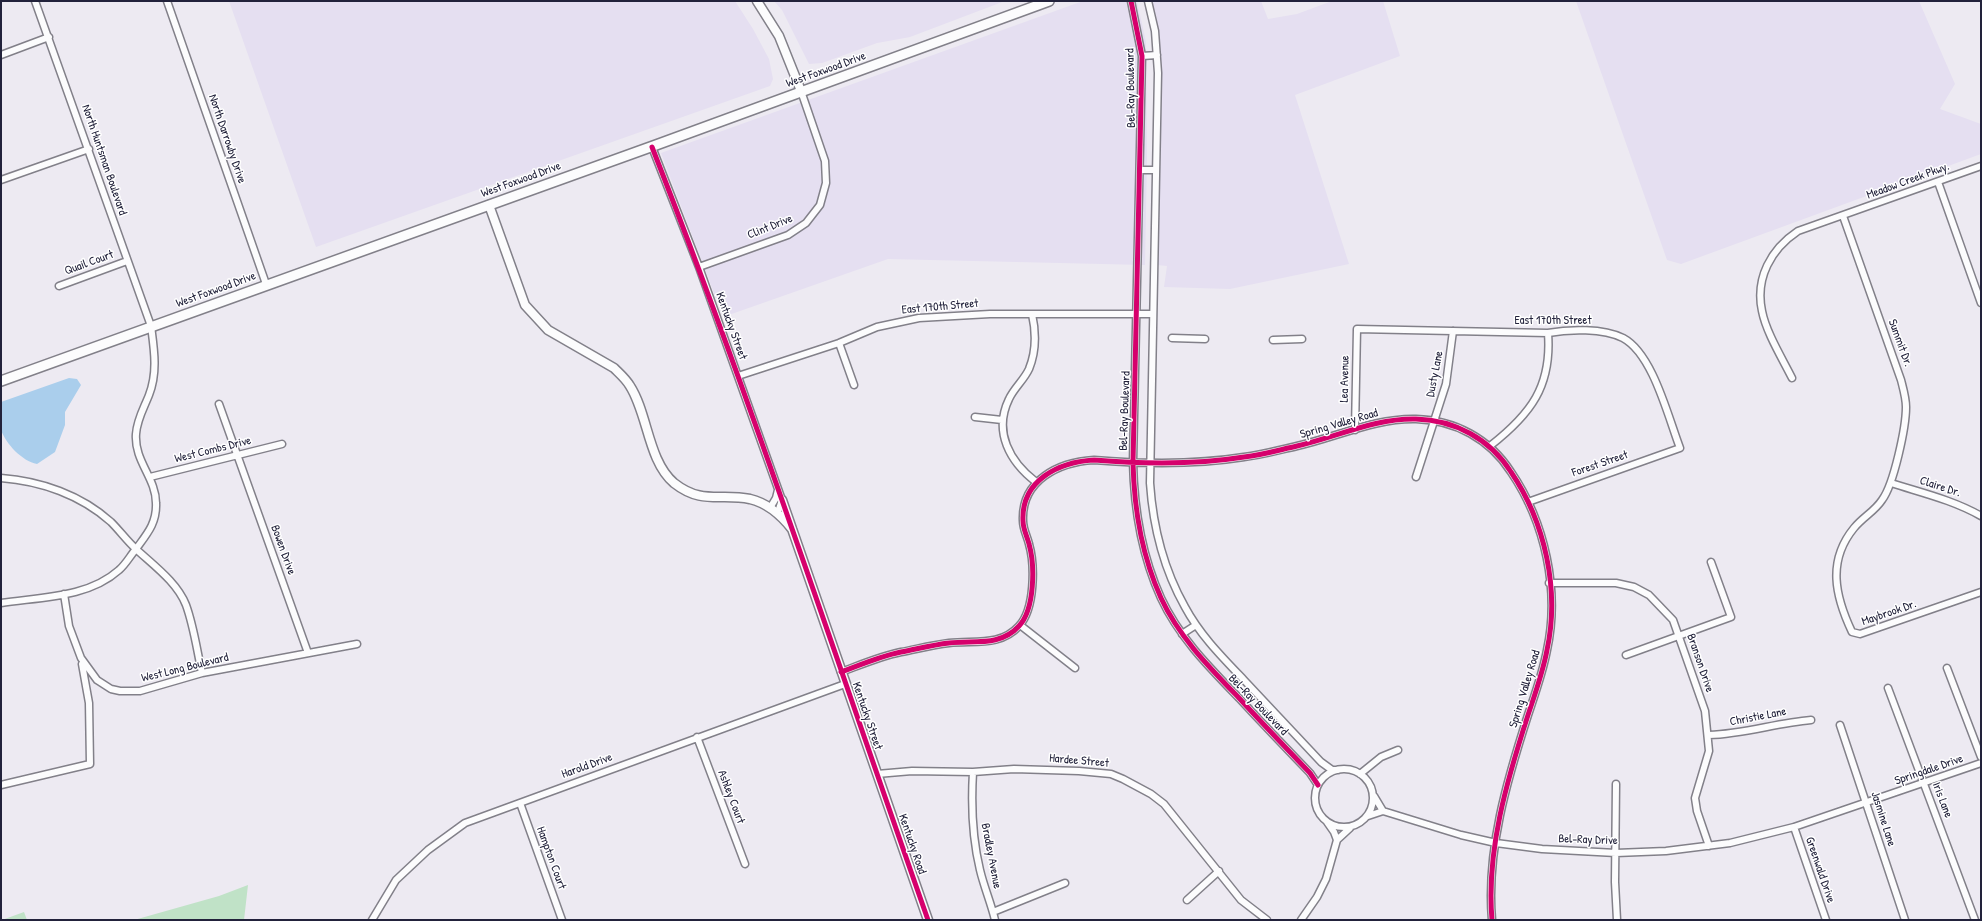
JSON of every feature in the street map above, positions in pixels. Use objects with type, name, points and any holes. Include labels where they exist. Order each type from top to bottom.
[{"type":"main road","name":"West Foxwood Drive","points":[[1,381],[1049,1]]},
{"type":"street","name":"North Huntsman Boulevard","points":[[1,603],[85,590],[110,577],[124,564],[149,532],[156,512],[155,492],[150,477],[139,459],[136,435],[137,423],[149,396],[155,373],[151,326],[35,1]]},
{"type":"street","name":"North Darrowby Drive","points":[[167,1],[266,284]]},
{"type":"street","points":[[757,1],[779,36],[801,91]]},
{"type":"street","name":"Bel-Ray Boulevard","points":[[1131,1],[1142,56],[1138,313],[1133,462],[1136,515],[1142,546],[1162,599],[1182,634],[1210,669],[1310,773],[1318,785]]},
{"type":"street","name":"Bel-Ray Boulevard","points":[[1148,1],[1155,31],[1157,55],[1151,462],[1152,508],[1159,546],[1174,586],[1196,625],[1226,662],[1321,762],[1332,770],[1346,770],[1360,774]]},
{"type":"street","points":[[1,55],[49,37]]},
{"type":"street","name":"Bel-Ray Boulevard","points":[[1142,56],[1157,55]]},
{"type":"street","name":"Clint Drive","points":[[699,266],[788,235],[806,222],[820,205],[826,183],[825,161],[801,91]]},
{"type":"street","name":"Kentucky Street","points":[[652,146],[699,266],[877,774]]},
{"type":"street","points":[[1,180],[89,149]]},
{"type":"street","name":"Meadow Creek Pkwy.","points":[[1792,378],[1762,310],[1761,291],[1768,262],[1786,240],[1798,231],[1981,166]]},
{"type":"street","points":[[1140,170],[1156,170]]},
{"type":"street","points":[[1938,182],[1981,302]]},
{"type":"street","points":[[489,205],[525,305],[548,330],[614,368],[623,377],[635,396],[661,465],[673,482],[696,496],[752,500],[773,510],[792,529]]},
{"type":"street","name":"Summit Dr.","points":[[1843,216],[1902,380],[1906,407],[1900,445],[1891,483]]},
{"type":"street","name":"Quail Court","points":[[59,286],[127,261]]},
{"type":"street","points":[[1032,314],[1035,333],[1033,356],[1022,381],[1009,399],[1002,420],[1004,441],[1010,453],[1017,465],[1036,482]]},
{"type":"street","name":"East 170th Street","points":[[738,376],[839,343],[877,327],[919,318],[1032,314],[1153,314]]},
{"type":"street","name":"East 170th Street","points":[[1357,329],[1548,333],[1576,330],[1592,331],[1622,338],[1631,344],[1643,357],[1652,372],[1680,448]]},
{"type":"street","name":"Lea Avenue","points":[[1355,430],[1357,329]]},
{"type":"street","name":"Dusty Lane","points":[[1416,477],[1446,384],[1453,331]]},
{"type":"street","points":[[1490,446],[1507,433],[1541,390],[1548,363],[1548,333]]},
{"type":"street","points":[[1172,338],[1205,339]]},
{"type":"street","points":[[1273,340],[1302,339]]},
{"type":"street","points":[[839,343],[854,385]]},
{"type":"street","name":"Bowen Drive","points":[[218,404],[308,653]]},
{"type":"street","points":[[975,417],[1002,420]]},
{"type":"street","name":"Spring Valley Road","points":[[1020,625],[1030,602],[1033,573],[1029,544],[1024,531],[1023,510],[1026,499],[1036,482],[1058,467],[1081,461],[1184,463],[1247,457],[1298,446],[1386,421],[1404,419],[1435,421],[1460,428],[1490,446],[1505,463],[1528,502],[1542,538],[1550,583],[1551,621],[1548,648],[1515,758],[1496,843],[1491,885],[1492,920]]},
{"type":"street","name":"West Combs Drive","points":[[150,477],[282,444]]},
{"type":"street","name":"Forest Street","points":[[1528,502],[1680,448]]},
{"type":"street","points":[[1,478],[18,479],[44,485],[82,501],[110,521],[136,549],[162,572],[186,605],[202,673]]},
{"type":"street","name":"Claire Dr.","points":[[1891,483],[1943,498],[1963,506],[1981,516]]},
{"type":"street","name":"Maybrook Dr.","points":[[1891,483],[1883,499],[1873,512],[1855,526],[1841,547],[1836,570],[1836,588],[1852,632],[1860,634],[1981,592]]},
{"type":"street","points":[[773,510],[778,488]]},
{"type":"street","points":[[773,510],[779,509],[782,500]]},
{"type":"street","points":[[1626,655],[1731,617],[1712,562]]},
{"type":"street","name":"Branson Drive","points":[[1550,583],[1599,582],[1616,583],[1634,587],[1649,595],[1661,605],[1673,620],[1705,711],[1709,735],[1709,751],[1695,798],[1697,811],[1709,846]]},
{"type":"street","points":[[1,785],[90,764],[90,703],[81,658],[68,626],[64,594]]},
{"type":"street","points":[[841,672],[898,652],[938,644],[986,643],[996,641],[1020,625],[1075,668]]},
{"type":"street","points":[[1182,634],[1196,625]]},
{"type":"street","name":"West Long Boulevard","points":[[81,658],[93,677],[110,689],[130,692],[202,673],[357,644]]},
{"type":"street","points":[[1947,668],[1981,757]]},
{"type":"street","points":[[87,690],[93,677]]},
{"type":"street","name":"Harold Drive","points":[[372,920],[396,880],[428,850],[465,822],[845,684]]},
{"type":"street","name":"Iris Lane","points":[[1888,688],[1976,920]]},
{"type":"street","name":"Christie Lane","points":[[1709,735],[1738,733],[1784,722],[1811,720]]},
{"type":"street","name":"Jasmine Lane","points":[[1840,725],[1905,920]]},
{"type":"street","name":"Ashley Court","points":[[697,737],[744,864]]},
{"type":"street","points":[[1301,920],[1317,897],[1326,879],[1337,840],[1341,834],[1368,816],[1383,811],[1374,796],[1370,785],[1360,774],[1381,757],[1398,750]]},
{"type":"street","name":"Springdale Drive","points":[[1794,827],[1981,764]]},
{"type":"street","name":"Hardee Street","points":[[877,774],[920,771],[973,772],[1047,769],[1111,774],[1151,794],[1164,804],[1241,900],[1267,920]]},
{"type":"street","points":[[1337,840],[1334,832],[1317,809],[1315,802],[1318,785],[1326,775],[1338,770]]},
{"type":"street","name":"Bradley Avenue","points":[[973,772],[972,819],[974,844],[985,889],[995,920]]},
{"type":"street","name":"Kentucky Road","points":[[877,774],[928,920]]},
{"type":"street","points":[[1616,784],[1617,920]]},
{"type":"street","points":[[1368,816],[1374,804],[1374,796]]},
{"type":"street","name":"Hampton Court","points":[[520,802],[562,920]]},
{"type":"street","name":"Bel-Ray Drive","points":[[1383,811],[1426,825],[1496,843],[1542,849],[1616,853],[1666,851],[1709,846],[1759,837],[1794,827]]},
{"type":"street","points":[[1326,821],[1338,826],[1351,827]]},
{"type":"street","name":"Greenwald Drive","points":[[1794,827],[1826,920]]},
{"type":"street","points":[[1187,900],[1219,871]]},
{"type":"street","points":[[993,912],[1065,883]]},
{"type":"shaded area","points":[[229,1],[735,1],[753,29],[769,59],[773,79],[770,86],[316,247]]},
{"type":"shaded area","points":[[774,1],[1005,1],[910,37],[877,43],[822,63],[809,64],[782,10]]},
{"type":"shaded area","points":[[1083,1],[1137,1],[1146,42],[1147,157],[1145,265],[888,259],[723,317],[661,153]]},
{"type":"shaded area","points":[[1151,1],[1261,1],[1268,19],[1297,14],[1332,1],[1383,1],[1400,56],[1295,95],[1349,264],[1230,289],[1164,287],[1167,266],[1157,265],[1161,77],[1156,22]]},
{"type":"shaded area","points":[[1576,1],[1919,1],[1955,84],[1940,109],[1981,124],[1981,154],[1681,264],[1667,260]]},
{"type":"green space","points":[[248,885],[244,920],[134,920],[219,896]]},
{"type":"green space","points":[[24,912],[27,920],[2,920]]},
{"type":"water","points":[[69,378],[77,379],[81,385],[65,412],[65,425],[55,452],[37,464],[31,462],[20,456],[3,435],[1,430],[1,402]]},
{"type":"cycle path","points":[[1131,1],[1142,56],[1133,462],[1137,514],[1148,565],[1168,612],[1186,639],[1217,675],[1310,773],[1318,785]]},
{"type":"cycle path","points":[[652,147],[725,339],[928,920]]},
{"type":"cycle path","points":[[841,672],[878,658],[901,652],[949,643],[995,640],[1012,633],[1024,618],[1031,598],[1033,575],[1031,553],[1023,524],[1024,507],[1028,494],[1035,484],[1056,469],[1094,460],[1169,463],[1225,460],[1270,452],[1371,425],[1401,420],[1430,420],[1458,428],[1482,441],[1493,450],[1511,472],[1523,492],[1533,512],[1547,557],[1552,604],[1551,627],[1545,658],[1539,683],[1520,740],[1506,790],[1495,842],[1492,868],[1492,920]]}]
